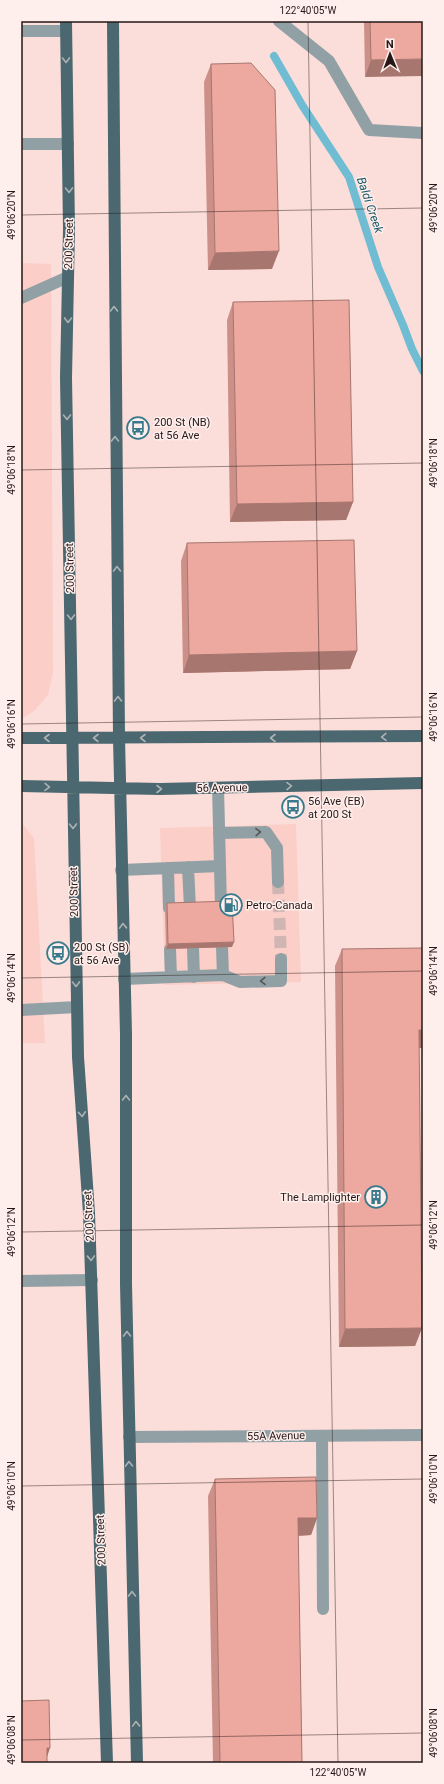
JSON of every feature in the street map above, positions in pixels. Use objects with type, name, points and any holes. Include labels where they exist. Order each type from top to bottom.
[{"type":"main road","points":[[113,21],[119,738],[126,1113],[126,1284],[137,1763]]},
{"type":"main road","name":"200 Street","points":[[66,26],[68,144],[66,378],[73,738],[72,788],[78,1057],[90,1213],[107,1763]]},
{"type":"main road","points":[[21,738],[423,736]]},
{"type":"main road","name":"56 Avenue","points":[[21,786],[72,788],[218,788],[423,783]]},
{"type":"street","points":[[279,21],[329,61],[368,130],[423,132]]},
{"type":"street","points":[[24,28],[66,26]]},
{"type":"street","points":[[21,144],[68,144]]},
{"type":"street","points":[[21,298],[68,277]]},
{"type":"street","points":[[218,788],[221,907]]},
{"type":"street","points":[[219,833],[266,832],[277,848],[278,882]]},
{"type":"street","points":[[121,870],[220,866]]},
{"type":"street","points":[[188,867],[190,908]]},
{"type":"street","points":[[168,868],[169,908]]},
{"type":"street","points":[[222,947],[223,975]]},
{"type":"street","points":[[193,948],[194,976]]},
{"type":"street","points":[[170,949],[171,977]]},
{"type":"street","points":[[124,979],[223,975],[240,982],[281,980],[281,960]]},
{"type":"street","points":[[21,1010],[77,1007]]},
{"type":"street","points":[[21,1281],[92,1280]]},
{"type":"street","name":"55A Avenue","points":[[129,1437],[423,1435]]},
{"type":"street","points":[[322,1436],[323,1609]]},
{"type":"shaded area","points":[[21,263],[51,264],[53,673],[48,695],[34,711],[21,719]]},
{"type":"shaded area","points":[[21,822],[34,838],[45,1043],[21,1043]]},
{"type":"shaded area","name":"Petro-Canada","points":[[296,824],[301,982],[165,985],[160,828]]},
{"type":"building","points":[[370,21],[423,21],[423,59],[371,60]]},
{"type":"building","points":[[251,63],[275,90],[279,251],[215,253],[211,64]]},
{"type":"building","points":[[349,300],[353,502],[237,504],[233,302]]},
{"type":"building","points":[[354,540],[357,651],[189,655],[187,543]]},
{"type":"building","points":[[232,901],[234,942],[168,944],[167,903]]},
{"type":"building","name":"The Lamplighter","points":[[423,948],[423,1030],[419,1030],[422,1328],[345,1329],[342,949]]},
{"type":"building","points":[[316,1477],[317,1518],[298,1518],[302,1763],[220,1763],[215,1479]]},
{"type":"building","points":[[49,1700],[50,1748],[47,1748],[47,1763],[21,1763],[21,1701]]},
{"type":"waterway","name":"Baldi Creek","points":[[274,56],[302,105],[349,177],[378,267],[412,349],[423,371]]},
{"type":"tunnel","points":[[278,882],[281,959]]},
{"type":"place","name":"200 St (NB) at 56 Ave","points":[[138,428]]},
{"type":"place","name":"56 Ave (EB) at 200 St","points":[[293,807]]},
{"type":"place","name":"Petro-Canada","points":[[231,905]]},
{"type":"place","name":"200 St (SB) at 56 Ave","points":[[58,953]]},
{"type":"place","name":"The Lamplighter","points":[[376,1197]]}]
